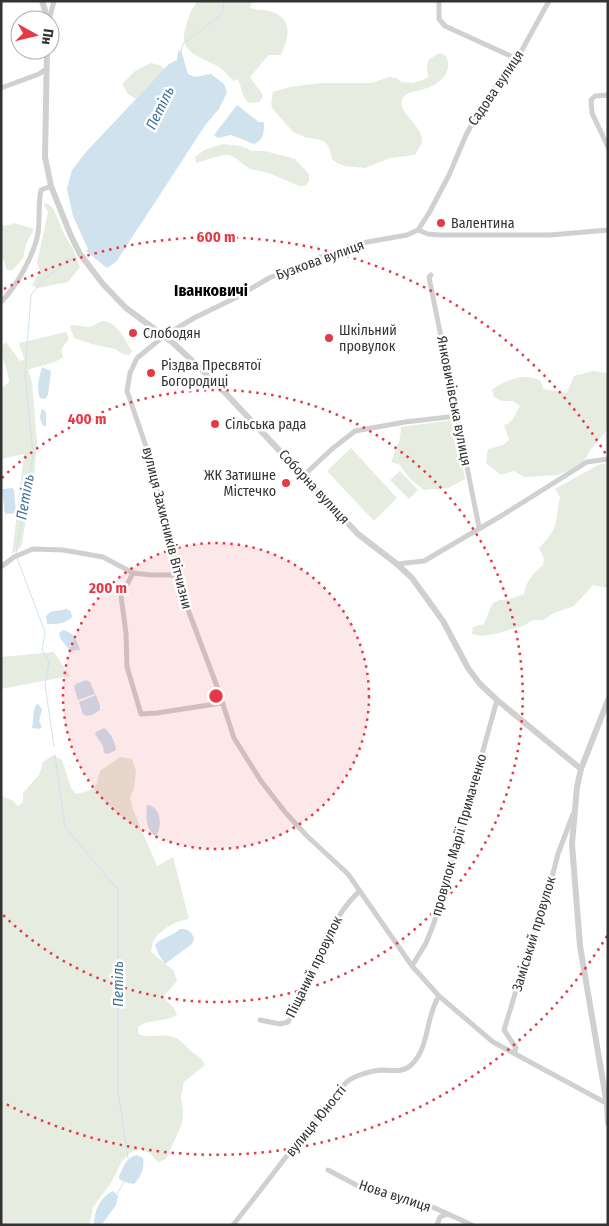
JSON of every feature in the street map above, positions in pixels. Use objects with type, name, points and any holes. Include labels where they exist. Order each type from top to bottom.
[{"type":"street","points":[[439,1],[440,20],[445,26],[517,60]]},
{"type":"street","name":"Садова вулиця","points":[[418,230],[449,175],[466,135],[479,111],[517,60],[549,1]]},
{"type":"street","name":"Соборна вулиця","points":[[46,60],[45,157],[51,186],[70,236],[80,254],[103,284],[126,308],[164,336],[214,380],[358,534],[412,578],[443,621],[468,668],[480,684],[581,769]]},
{"type":"street","points":[[1,88],[39,74],[46,69]]},
{"type":"street","points":[[608,95],[595,96],[591,100],[592,113],[608,147]]},
{"type":"street","points":[[1,302],[13,288],[32,253],[38,233],[41,190],[51,186]]},
{"type":"street","points":[[418,230],[428,234],[440,235],[550,235],[608,230]]},
{"type":"street","name":"Бузкова вулиця","points":[[164,336],[269,278],[356,244],[400,237],[412,234],[418,230]]},
{"type":"street","name":"Янковичівська вулиця","points":[[431,275],[429,278],[480,527]]},
{"type":"street","name":"вулиця Захисників Вітчизни","points":[[164,336],[137,358],[130,373],[127,391],[151,462],[177,576],[234,738],[261,781],[284,812],[348,874],[412,966],[439,996],[493,1042],[607,1104]]},
{"type":"street","points":[[303,476],[355,431],[405,422],[457,416]]},
{"type":"street","points":[[397,564],[424,561],[501,516],[587,462],[608,459]]},
{"type":"street","points":[[1,567],[16,556],[33,549],[63,550],[103,558],[133,572],[151,576],[177,576]]},
{"type":"street","points":[[133,572],[121,596],[126,633],[127,667],[141,714],[222,704]]},
{"type":"street","name":"провулок Марії Примаченко","points":[[412,966],[426,944],[434,923],[497,700]]},
{"type":"street","points":[[608,700],[581,769],[574,812],[572,844],[580,946],[607,1104],[608,1123]]},
{"type":"street","name":"Заміський провулок","points":[[514,1053],[516,1048],[504,1030],[558,854],[574,812]]},
{"type":"street","name":"Піщаний провулок","points":[[260,1020],[280,1024],[288,1022],[342,910],[360,891]]},
{"type":"street","name":"вулиця Юності","points":[[233,1225],[305,1133],[348,1082],[361,1075],[379,1070],[401,1071],[410,1067],[423,1045],[433,1005],[439,996]]},
{"type":"street","name":"Нова вулиця","points":[[328,1170],[360,1186],[428,1205],[448,1214]]},
{"type":"street","points":[[448,1214],[472,1225]]},
{"type":"street","name":"Нова вулиця","points":[[437,1225],[440,1217],[448,1214]]},
{"type":"shaded area","points":[[198,1],[253,1],[250,7],[269,11],[283,18],[286,23],[287,35],[281,55],[269,55],[250,77],[263,97],[259,102],[247,102],[238,79],[233,81],[221,68],[198,57],[188,48],[184,35],[190,12]]},
{"type":"shaded area","points":[[440,53],[446,56],[448,62],[447,72],[444,77],[430,87],[407,94],[401,103],[422,138],[421,145],[415,155],[390,158],[365,168],[344,166],[332,159],[329,147],[324,141],[293,132],[273,109],[271,104],[273,92],[290,87],[321,83],[371,83],[389,77],[396,78],[402,82],[412,83],[423,80],[428,77],[427,65],[429,59]]},
{"type":"shaded area","points":[[151,63],[165,69],[136,99],[128,94],[122,84],[135,71]]},
{"type":"shaded area","points":[[223,144],[241,146],[252,151],[265,151],[295,159],[309,174],[309,181],[305,186],[299,186],[269,173],[250,169],[229,155],[196,163],[195,157],[204,150]]},
{"type":"shaded area","points":[[46,203],[53,208],[80,267],[68,282],[37,288],[32,285],[40,271],[37,263],[48,212],[44,205]]},
{"type":"shaded area","points":[[15,223],[34,229],[26,244],[23,258],[13,270],[7,270],[1,253],[1,224],[5,226]]},
{"type":"shaded area","points":[[102,321],[112,324],[120,332],[132,351],[129,355],[115,349],[74,338],[70,327],[72,325],[90,327]]},
{"type":"shaded area","points":[[66,332],[69,338],[61,350],[63,357],[55,362],[28,370],[32,382],[37,442],[34,477],[21,547],[12,554],[24,454],[1,459],[1,389],[9,382],[2,351],[3,345],[6,342],[20,361],[24,360],[19,343]]},
{"type":"shaded area","points":[[593,371],[608,373],[608,429],[591,449],[583,463],[557,475],[525,477],[513,471],[501,475],[486,463],[488,449],[503,445],[509,440],[504,425],[512,420],[520,406],[513,401],[502,401],[494,397],[492,390],[509,380],[529,377],[541,381],[543,389],[567,393],[574,376]]},
{"type":"shaded area","points":[[454,420],[465,479],[448,488],[424,490],[410,479],[400,465],[391,462],[400,439],[401,427]]},
{"type":"shaded area","points":[[351,448],[397,498],[374,521],[327,471]]},
{"type":"shaded area","points":[[608,463],[608,588],[593,585],[574,606],[554,613],[543,620],[533,620],[523,626],[495,634],[482,636],[472,634],[473,627],[484,624],[492,604],[499,600],[508,600],[524,594],[530,578],[543,565],[544,558],[539,548],[550,535],[555,525],[560,497],[555,489],[598,465]]},
{"type":"shaded area","points":[[400,471],[418,490],[409,499],[390,480]]},
{"type":"shaded area","points":[[54,652],[70,676],[1,689],[1,657]]},
{"type":"shaded area","points":[[53,755],[62,760],[71,788],[76,794],[88,791],[96,786],[100,771],[120,757],[132,759],[136,771],[134,788],[130,798],[133,810],[157,866],[173,857],[189,919],[174,923],[161,932],[153,941],[151,952],[174,971],[177,981],[163,997],[174,1008],[177,1015],[143,1024],[138,1027],[138,1034],[176,1038],[201,1058],[205,1065],[184,1082],[181,1096],[182,1124],[166,1159],[158,1162],[150,1153],[141,1149],[131,1152],[122,1161],[111,1183],[93,1207],[89,1225],[1,1225],[1,796],[12,800],[18,806],[23,802],[23,793],[39,775],[43,762]]},
{"type":"water","points":[[181,50],[188,74],[195,77],[211,74],[224,84],[227,92],[219,109],[206,124],[116,262],[107,268],[86,251],[88,249],[73,216],[67,189],[72,170],[86,152],[169,64],[177,60],[178,52]]},
{"type":"water","points":[[237,105],[259,122],[264,122],[262,138],[254,144],[231,135],[218,138],[214,135]]},
{"type":"water","points":[[42,367],[51,371],[48,395],[45,399],[40,398],[38,390]]},
{"type":"water","points":[[43,409],[46,412],[46,426],[43,426],[40,418]]},
{"type":"water","points":[[13,488],[16,513],[5,514],[2,489]]},
{"type":"water","points":[[67,609],[71,612],[72,617],[70,619],[61,623],[47,624],[46,616],[50,612]]},
{"type":"water","points":[[63,630],[74,637],[80,650],[70,651],[60,638],[59,633]]},
{"type":"water","points":[[86,680],[90,682],[95,694],[78,700],[74,687],[76,684]]},
{"type":"water","points":[[96,695],[100,710],[86,716],[83,714],[79,702]]},
{"type":"water","points":[[38,704],[42,709],[39,721],[42,727],[39,729],[32,728],[34,710]]},
{"type":"water","points":[[104,728],[114,741],[116,747],[116,750],[108,754],[104,753],[103,746],[95,734]]},
{"type":"water","points":[[147,805],[152,806],[158,813],[160,827],[156,836],[148,826]]},
{"type":"water","points":[[180,929],[187,930],[192,934],[194,938],[192,944],[165,964],[155,945]]},
{"type":"water","points":[[137,1155],[143,1158],[143,1165],[142,1172],[134,1184],[119,1179],[125,1163]]},
{"type":"water","points":[[113,1191],[118,1196],[116,1205],[103,1223],[94,1225],[95,1215],[101,1201]]},
{"type":"waterway","name":"Петіль","points":[[181,51],[183,44],[222,14],[224,1]]},
{"type":"waterway","name":"Петіль","points":[[16,554],[33,455],[25,374],[31,295],[42,281],[72,258]]},
{"type":"waterway","name":"Петіль","points":[[17,558],[45,632],[42,650],[49,662],[45,685],[54,746]]},
{"type":"waterway","name":"Петіль","points":[[55,755],[65,827],[118,890],[118,1091],[128,1158]]},
{"type":"waterway","name":"Петіль","points":[[117,1194],[125,1180]]},
{"type":"place","name":"Валентина","points":[[441,223]]},
{"type":"place","name":"Слободян","points":[[133,333]]},
{"type":"place","name":"Шкільний провулок","points":[[329,338]]},
{"type":"place","name":"Різдва Пресвятої Богородиці","points":[[151,373]]},
{"type":"place","name":"Cільська рада","points":[[215,424]]},
{"type":"place","name":"ЖК Затишне Містечко","points":[[286,483]]},
{"type":"district","name":"Іванковичі","points":[[211,290]]}]
